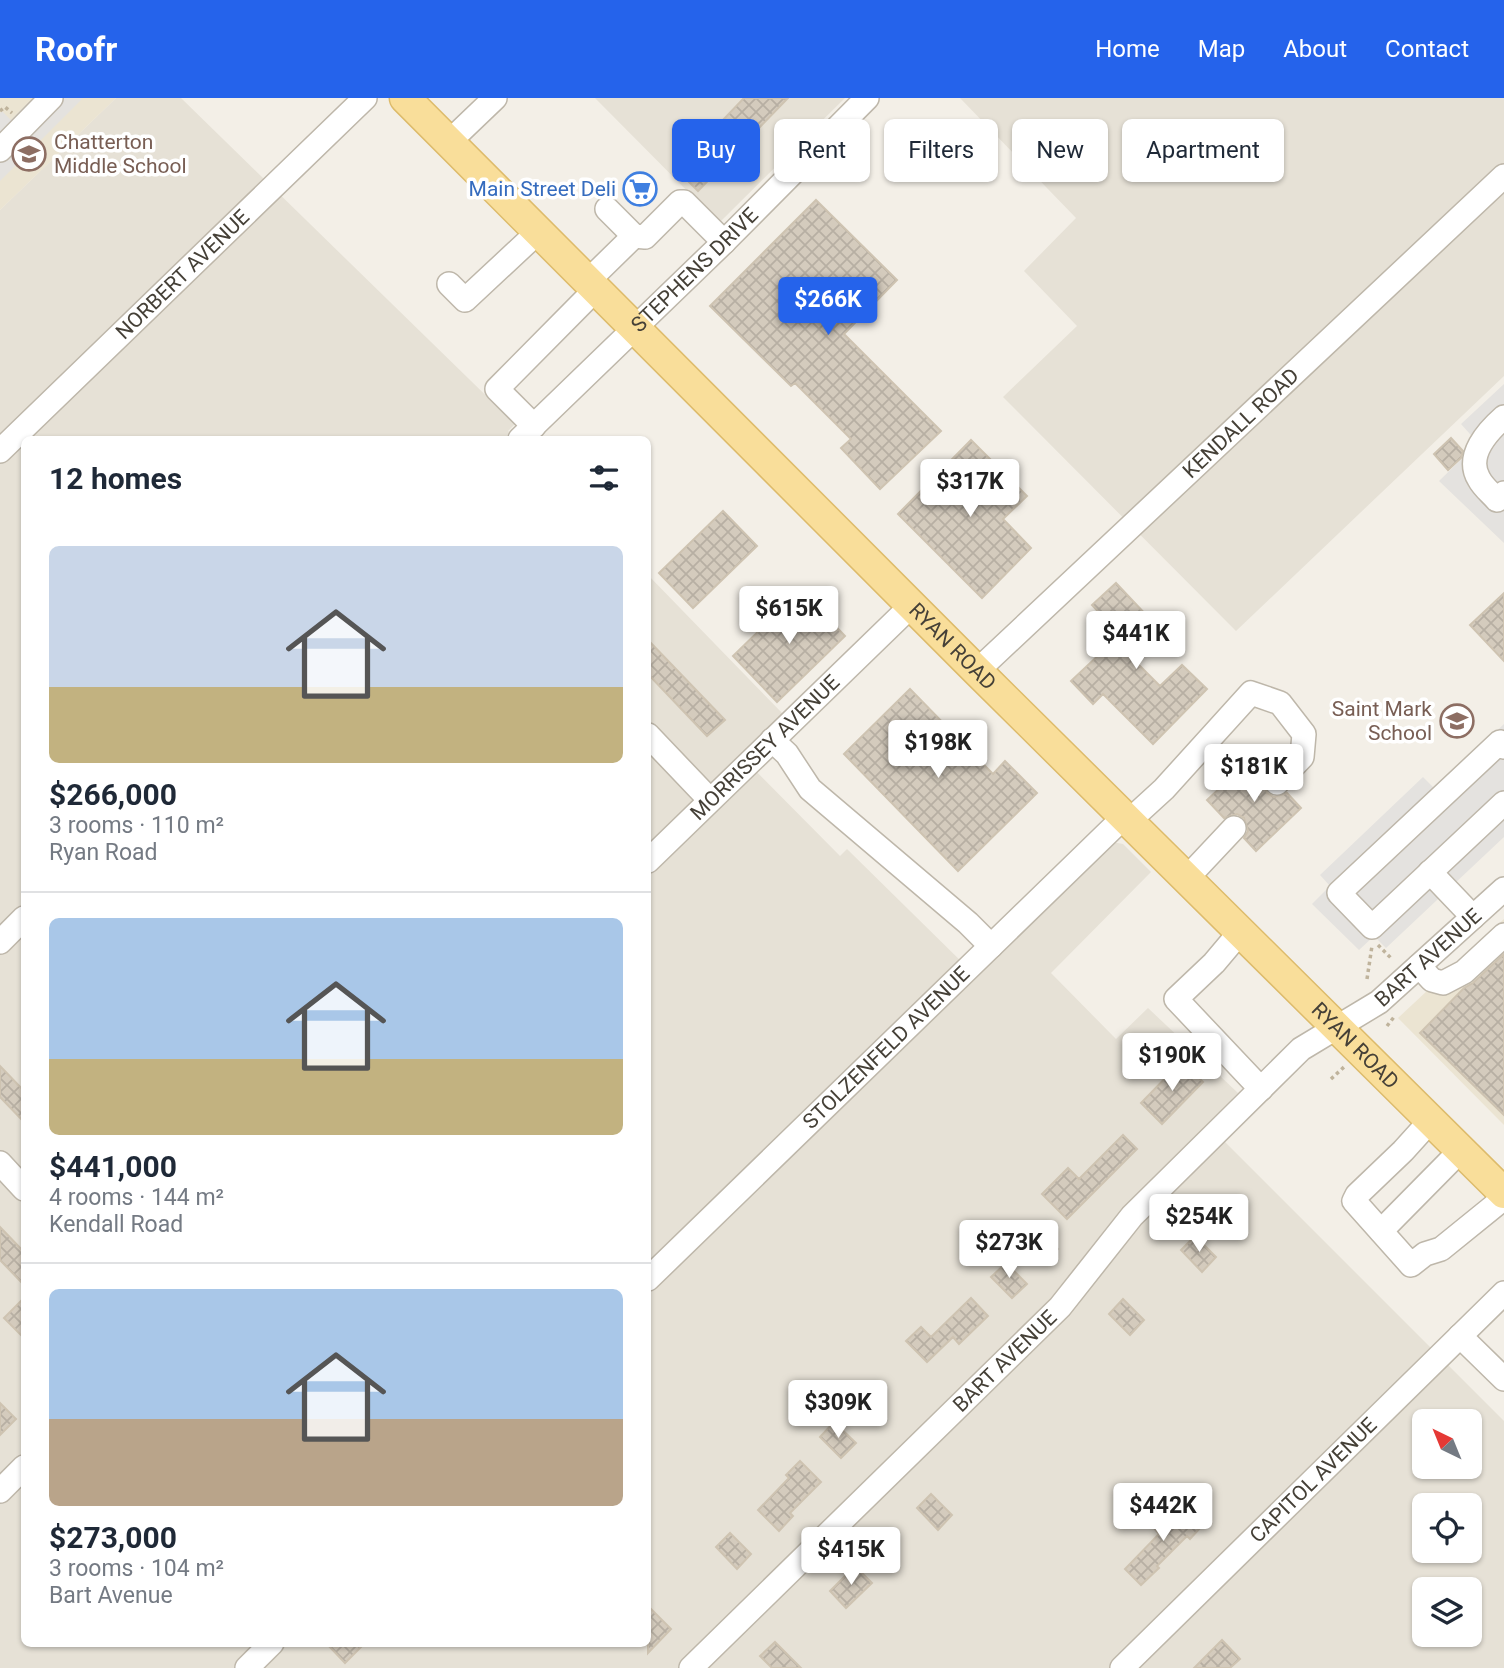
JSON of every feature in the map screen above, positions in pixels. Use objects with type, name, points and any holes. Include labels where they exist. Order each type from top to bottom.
[{"type":"main road","name":"RYAN ROAD","points":[[405,98],[1504,1193]]},
{"type":"street","points":[[0,150],[51,98]]},
{"type":"street","name":"NORBERT AVENUE","points":[[0,451],[365,98]]},
{"type":"street","points":[[449,142],[495,98]]},
{"type":"street","name":"STEPHENS DRIVE","points":[[527,432],[724,242],[867,98]]},
{"type":"street","name":"KENDALL ROAD","points":[[978,671],[1504,176]]},
{"type":"street","points":[[607,209],[634,236],[645,237],[680,202],[684,202],[724,242]]},
{"type":"street","points":[[449,284],[465,300],[538,232]]},
{"type":"street","points":[[527,432],[497,389],[634,236]]},
{"type":"street","points":[[1502,500],[1481,482],[1475,467],[1482,441],[1504,416]]},
{"type":"street","name":"MORRISSEY AVENUE","points":[[651,858],[912,605]]},
{"type":"street","name":"STOLZENFELD AVENUE","points":[[651,1276],[991,946],[1127,819],[1164,789],[1251,693],[1280,703],[1304,734],[1302,757],[1278,783]]},
{"type":"street","points":[[651,738],[710,800]]},
{"type":"street","points":[[772,740],[787,754],[810,789],[968,923],[991,946]]},
{"type":"street","points":[[1504,747],[1500,742],[1339,893],[1372,927],[1504,803]]},
{"type":"street","points":[[1187,878],[1234,828]]},
{"type":"street","points":[[1430,872],[1473,917]]},
{"type":"street","name":"BART AVENUE","points":[[691,1668],[1060,1307],[1132,1216],[1301,1049],[1379,1002],[1504,889]]},
{"type":"street","points":[[0,942],[21,921]]},
{"type":"street","points":[[1241,932],[1214,963],[1176,999],[1261,1089]]},
{"type":"street","points":[[1419,966],[1432,980],[1443,984],[1464,972],[1504,935]]},
{"type":"street","points":[[1431,1120],[1404,1151],[1357,1195],[1354,1202],[1411,1265],[1425,1254],[1441,1249],[1504,1198]]},
{"type":"street","points":[[1381,1231],[1461,1150]]},
{"type":"street","points":[[0,1163],[21,1186]]},
{"type":"street","name":"CAPITOL AVENUE","points":[[1122,1668],[1504,1293]]},
{"type":"street","points":[[1460,1336],[1504,1379]]},
{"type":"street","points":[[0,1491],[21,1470]]},
{"type":"street","points":[[247,1668],[268,1647]]},
{"type":"path","points":[[1367,979],[1373,940],[1391,958]]},
{"type":"path","points":[[1387,1026],[1394,1017]]},
{"type":"path","points":[[1331,1079],[1344,1066]]},
{"type":"shaded area","name":"Chatterton Middle School","points":[[0,98],[116,98],[0,210]]},
{"type":"shaded area","points":[[33,98],[83,98],[0,181],[0,113],[2,111],[11,120]]},
{"type":"shaded area","points":[[116,98],[181,98],[515,424],[508,431],[513,436],[21,436],[21,1647],[651,1647],[651,578],[783,714],[741,756],[840,856],[847,849],[970,970],[1112,842],[1123,844],[1151,872],[1051,973],[1116,1039],[1148,1008],[1238,1093],[1207,1124],[1504,1421],[1504,1668],[0,1668],[0,210]]},
{"type":"shaded area","points":[[595,98],[845,98],[824,119],[774,119],[774,168],[719,223],[678,182],[760,182],[760,119],[672,119],[672,176]]},
{"type":"shaded area","points":[[960,98],[1504,98],[1504,376],[1236,631],[1003,397],[1077,326],[1024,271],[1076,218],[1041,182],[1108,182],[1108,119],[1012,119],[1012,152],[998,137],[998,119],[980,119]]},
{"type":"shaded area","points":[[1504,384],[1504,543],[1439,481],[1478,443],[1461,424]]},
{"type":"shaded area","points":[[1504,724],[1504,837],[1386,948],[1374,936],[1359,950],[1312,904],[1330,886],[1320,875],[1423,777],[1435,789]]},
{"type":"shaded area","points":[[1504,919],[1504,1125],[1398,1018]]},
{"type":"building","points":[[744,98],[788,98],[760,127],[760,119],[724,119]]},
{"type":"building","points":[[689,182],[707,182],[698,191]]},
{"type":"building","points":[[816,200],[897,280],[844,334],[941,431],[880,489],[841,448],[851,439],[795,383],[791,386],[710,306]]},
{"type":"building","points":[[1451,438],[1463,451],[1461,458],[1448,470],[1434,454]]},
{"type":"building","points":[[971,440],[1027,496],[1003,519],[1031,548],[982,598],[898,514]]},
{"type":"building","points":[[723,511],[757,546],[693,608],[659,573]]},
{"type":"building","points":[[1116,583],[1166,636],[1137,663],[1160,686],[1182,665],[1207,689],[1153,744],[1103,694],[1093,704],[1071,681],[1120,635],[1092,605]]},
{"type":"building","points":[[801,590],[845,636],[777,702],[733,656]]},
{"type":"building","points":[[1504,593],[1504,661],[1470,625]]},
{"type":"building","points":[[651,643],[725,720],[707,736],[651,677]]},
{"type":"building","points":[[910,689],[993,774],[1005,761],[1037,793],[958,871],[844,754]]},
{"type":"building","points":[[1253,757],[1268,773],[1263,780],[1267,793],[1274,797],[1287,793],[1301,808],[1256,851],[1244,838],[1248,831],[1244,818],[1237,814],[1224,818],[1207,800]]},
{"type":"building","points":[[1504,954],[1504,1115],[1420,1033],[1464,988]]},
{"type":"building","points":[[1182,1061],[1203,1082],[1162,1124],[1141,1103]]},
{"type":"building","points":[[0,1066],[21,1088],[21,1119],[0,1097]]},
{"type":"building","points":[[1123,1135],[1137,1149],[1067,1219],[1042,1194],[1068,1168],[1079,1179]]},
{"type":"building","points":[[0,1227],[21,1249],[21,1282],[0,1260]]},
{"type":"building","points":[[1040,1230],[1058,1249],[1046,1261],[1028,1242]]},
{"type":"building","points":[[1195,1236],[1216,1257],[1202,1272],[1181,1250]]},
{"type":"building","points":[[1006,1263],[1027,1284],[1012,1298],[991,1277]]},
{"type":"building","points":[[971,1298],[988,1316],[959,1344],[953,1337],[927,1362],[906,1341],[921,1327],[931,1337]]},
{"type":"building","points":[[1123,1299],[1144,1320],[1130,1335],[1109,1314]]},
{"type":"building","points":[[21,1301],[21,1335],[4,1318]]},
{"type":"building","points":[[0,1403],[16,1419],[0,1435]]},
{"type":"building","points":[[834,1422],[856,1443],[841,1458],[820,1437]]},
{"type":"building","points":[[800,1461],[821,1482],[790,1513],[793,1516],[779,1531],[758,1510],[789,1478],[786,1475]]},
{"type":"building","points":[[931,1494],[952,1515],[938,1530],[917,1508]]},
{"type":"building","points":[[1179,1504],[1201,1527],[1190,1539],[1187,1536],[1141,1585],[1125,1569],[1159,1534],[1154,1528]]},
{"type":"building","points":[[730,1533],[751,1554],[737,1569],[716,1547]]},
{"type":"building","points":[[855,1566],[872,1583],[846,1608],[830,1591]]},
{"type":"building","points":[[651,1609],[671,1629],[648,1653],[648,1647],[651,1647]]},
{"type":"building","points":[[1222,1640],[1240,1659],[1230,1668],[1194,1668]]},
{"type":"building","points":[[775,1642],[801,1668],[772,1668],[760,1656]]},
{"type":"building","points":[[330,1647],[361,1647],[345,1663]]},
{"type":"place","name":"Chatterton Middle School","points":[[29,154]]},
{"type":"place","name":"Main Street Deli","points":[[640,189]]},
{"type":"place","name":"Saint Mark School","points":[[1457,721]]}]
